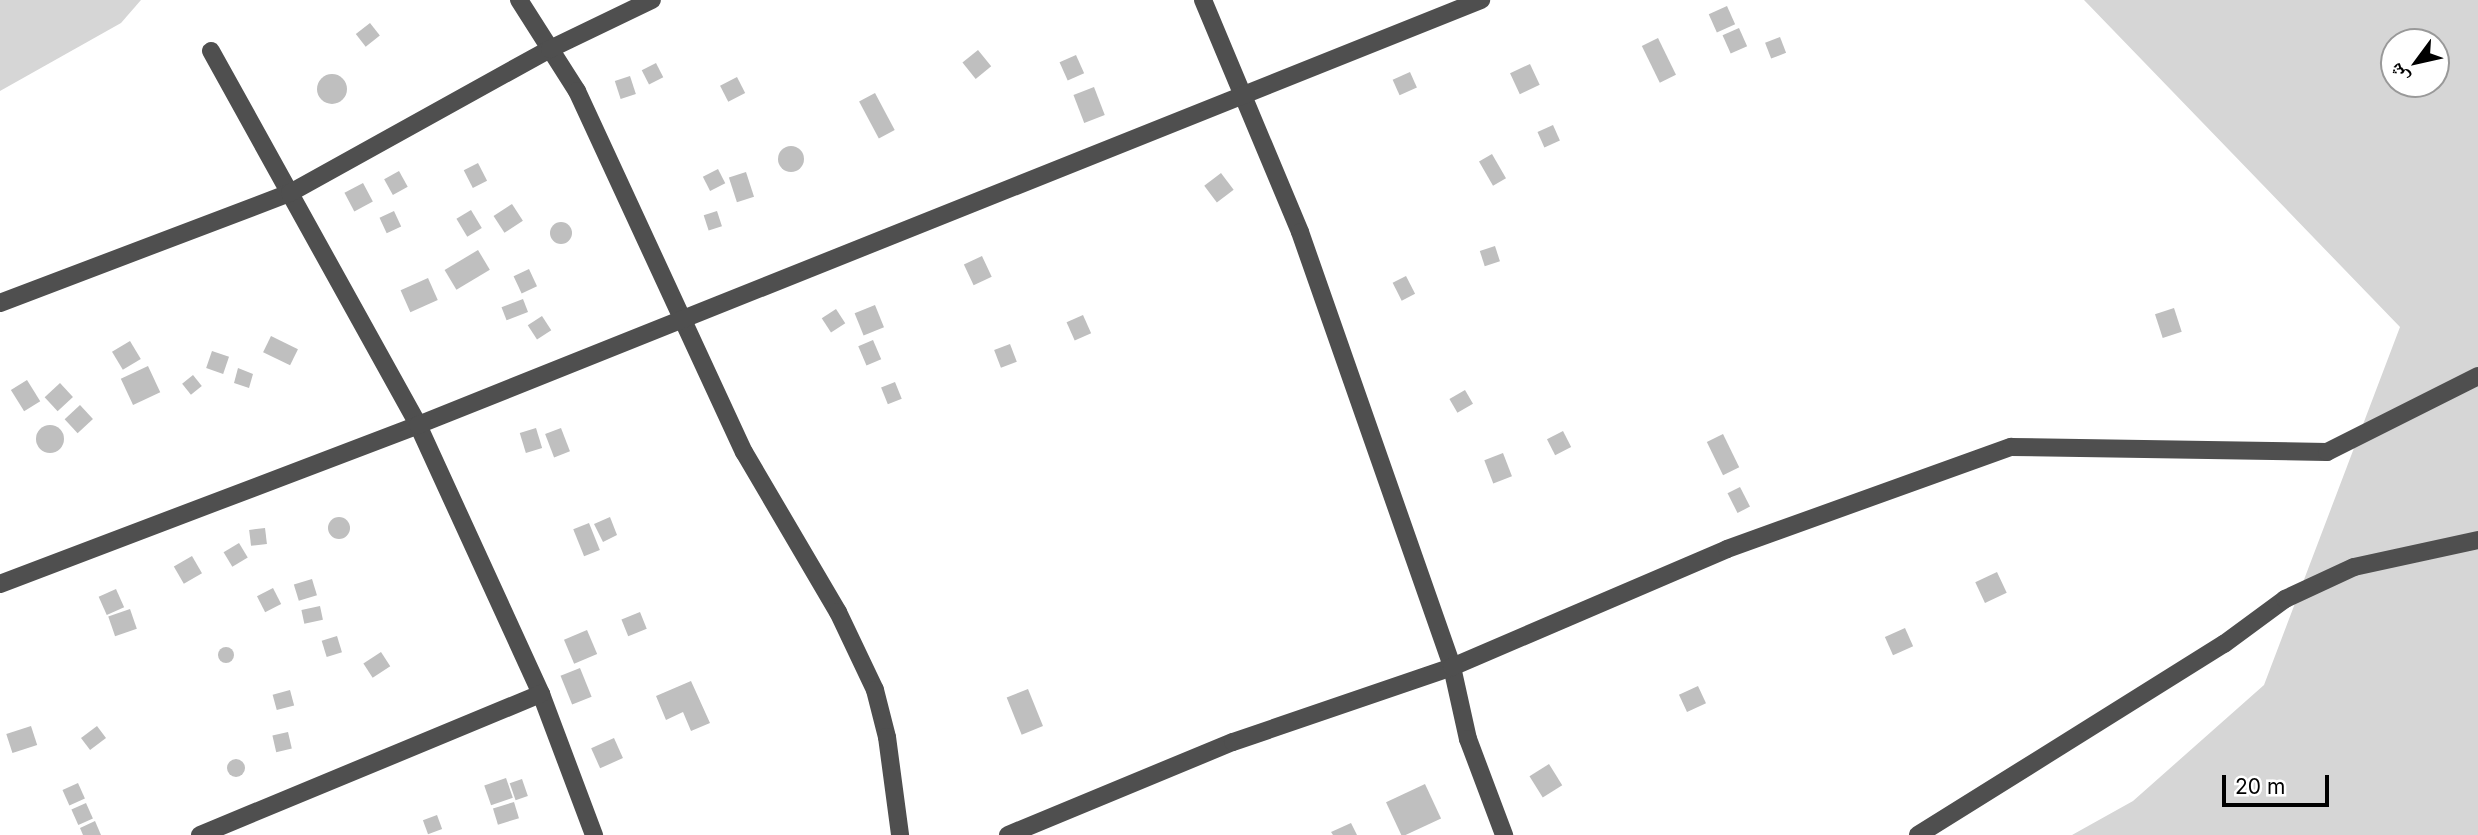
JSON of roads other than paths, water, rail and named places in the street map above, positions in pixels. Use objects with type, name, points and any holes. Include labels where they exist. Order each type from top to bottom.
[{"type":"street","points":[[519,0],[609,153],[679,319],[744,452],[838,612],[875,691],[887,737],[900,835]]},
{"type":"street","points":[[0,303],[290,193],[550,49],[652,0]]},
{"type":"street","points":[[1203,0],[1300,232],[1452,667],[1468,739],[1504,835]]},
{"type":"street","points":[[0,584],[418,425],[1243,92],[1481,0]]},
{"type":"street","points":[[211,51],[418,425],[541,694],[594,835]]},
{"type":"street","points":[[1009,835],[1233,742],[1452,667],[1727,549],[2011,447],[2327,452],[2478,376]]},
{"type":"street","points":[[1918,835],[2224,644],[2296,593],[2354,567],[2478,540]]},
{"type":"street","points":[[200,835],[541,694]]}]
